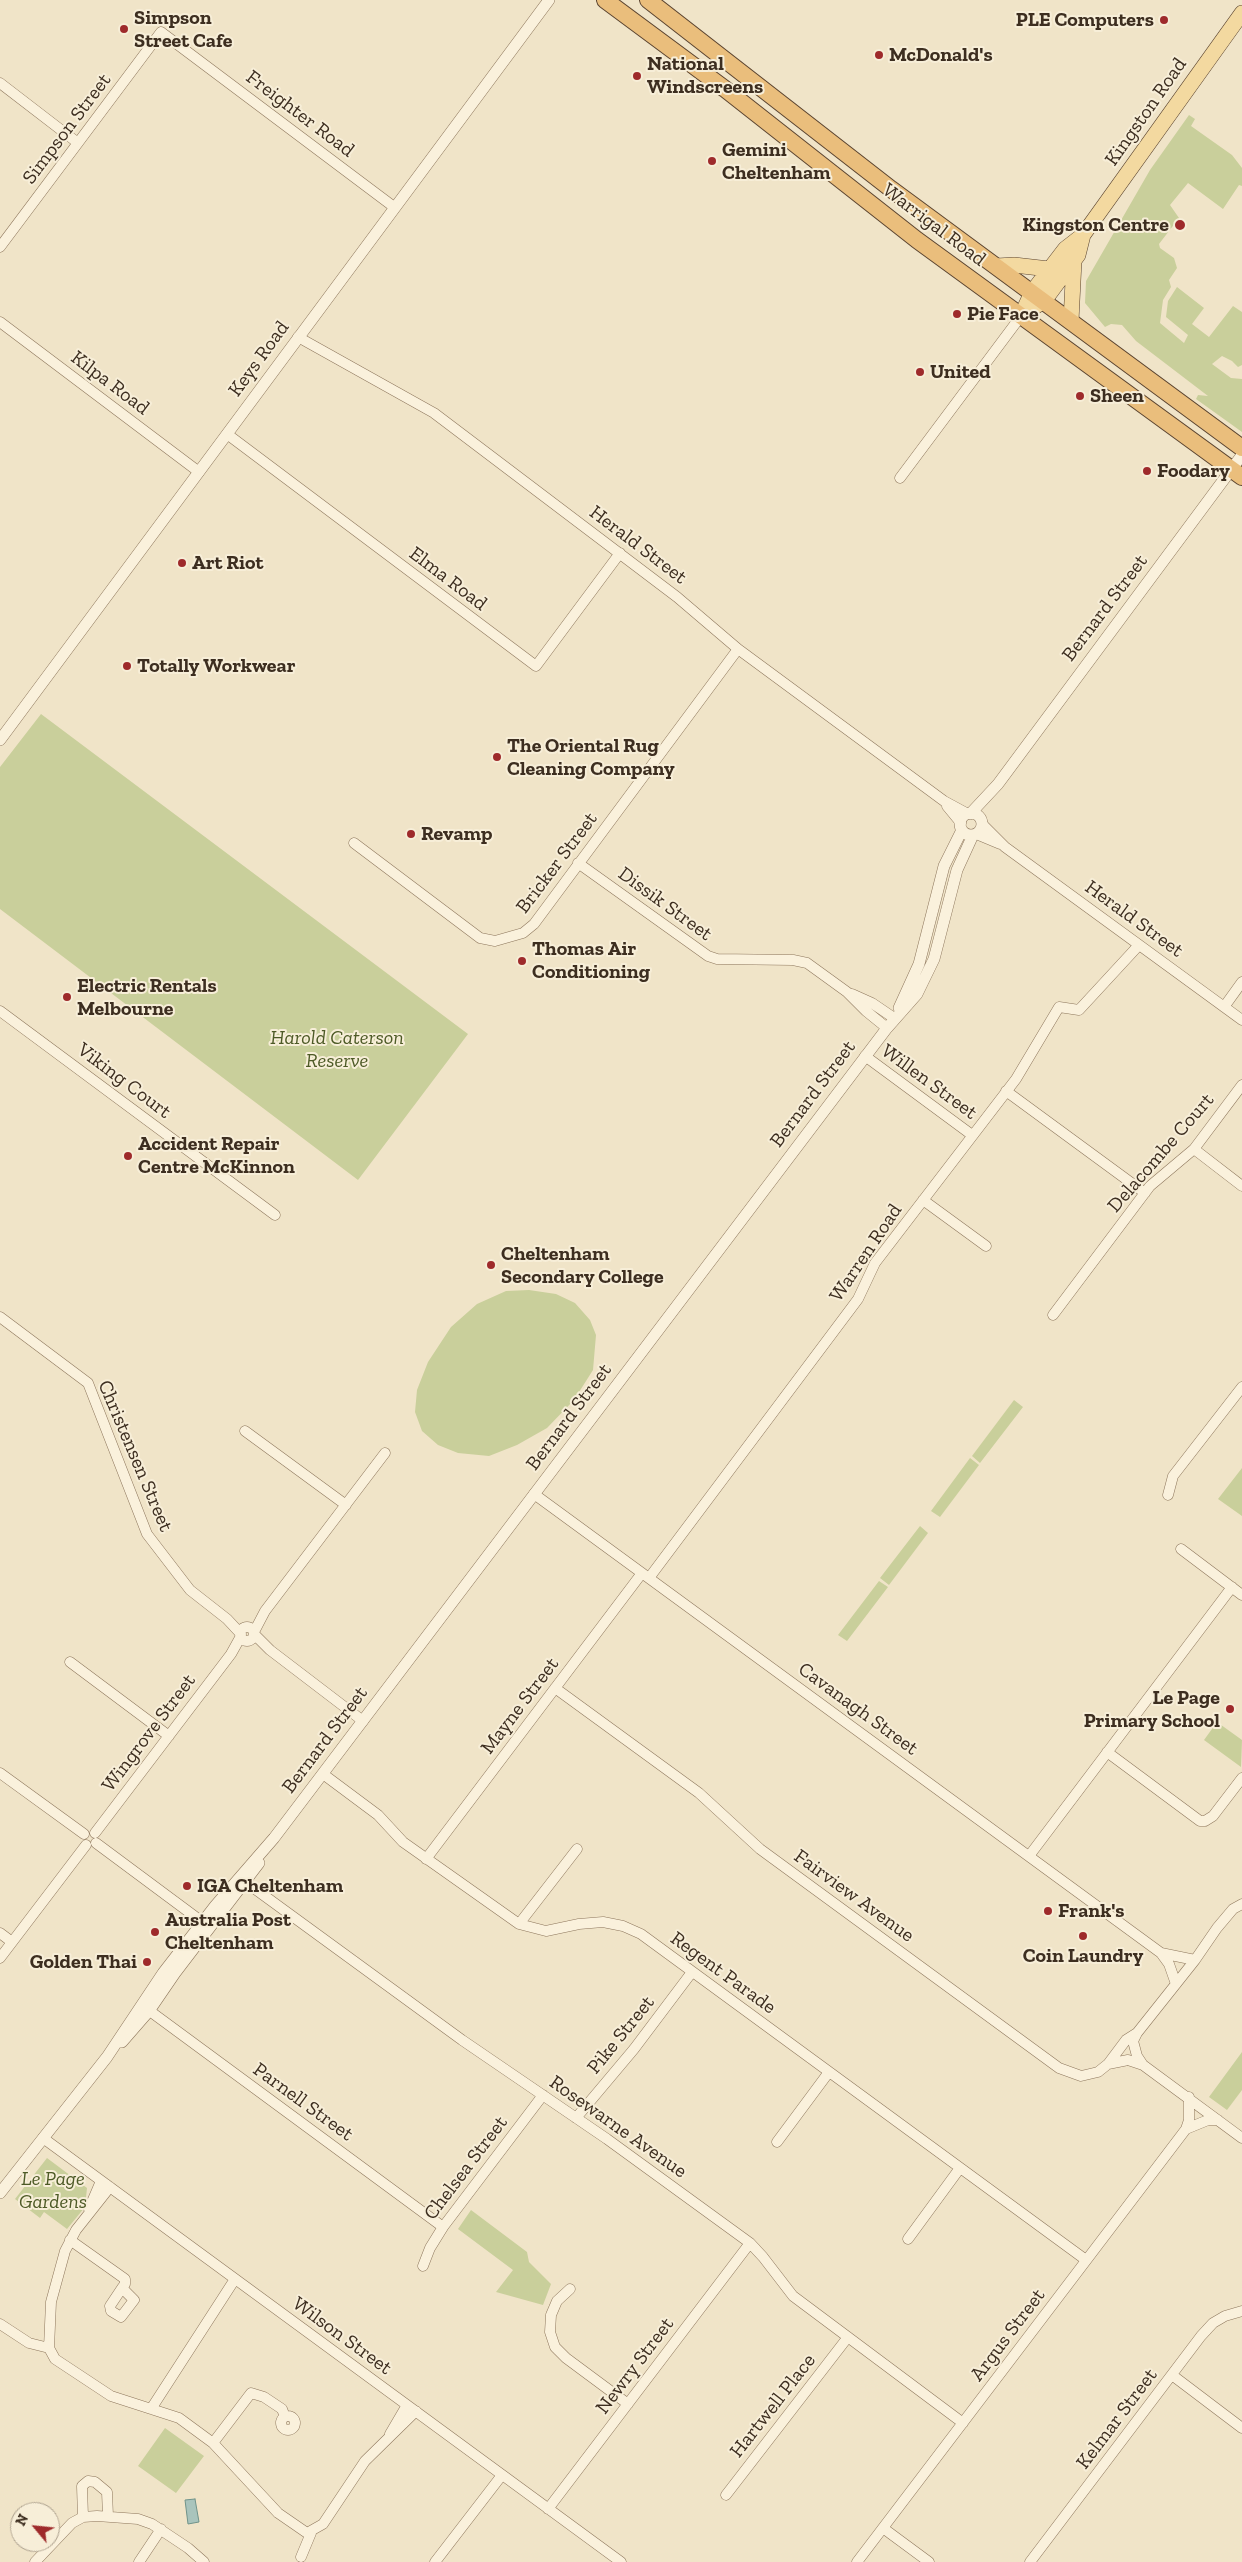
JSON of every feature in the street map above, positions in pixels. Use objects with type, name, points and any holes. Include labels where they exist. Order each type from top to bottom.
[{"type":"highway","name":"Warrigal Road","points":[[605,0],[725,89],[878,210],[1236,473]]},
{"type":"highway","name":"Warrigal Road","points":[[648,0],[891,189],[1242,448]]},
{"type":"main road","name":"Kingston Road","points":[[1038,297],[1049,269],[1065,249],[1083,235],[1242,13]]},
{"type":"main road","name":"Kingston Road","points":[[1020,316],[1074,261],[1078,255],[1083,235]]},
{"type":"main road","points":[[1071,320],[1074,261]]},
{"type":"main road","points":[[997,266],[1014,265],[1049,269]]},
{"type":"street","name":"Keys Road","points":[[0,740],[549,0]]},
{"type":"street","name":"Freighter Road","points":[[161,32],[394,207]]},
{"type":"street","name":"Simpson Street","points":[[0,247],[161,32]]},
{"type":"street","points":[[0,83],[78,143]]},
{"type":"street","points":[[900,478],[1020,316]]},
{"type":"street","name":"Kilpa Road","points":[[0,322],[198,472]]},
{"type":"street","name":"Herald Street","points":[[298,337],[434,413],[677,597],[738,649],[944,801],[972,824],[1242,1020]]},
{"type":"street","name":"Elma Road","points":[[227,434],[536,666],[620,553]]},
{"type":"street","name":"Bernard Street","points":[[0,2193],[146,2008],[206,1925],[364,1721],[887,1028],[894,1018],[920,964],[928,937],[937,886],[944,866],[998,784],[1236,473],[1242,455]]},
{"type":"street","name":"Bricker Street","points":[[354,844],[476,935],[490,941],[517,936],[529,929],[738,649]]},
{"type":"street","name":"Dissik Street","points":[[578,863],[708,956],[717,959],[800,961],[813,966],[887,1028]]},
{"type":"street","name":"Warren Road","points":[[645,1576],[858,1299],[876,1263],[1016,1079],[1059,1007],[1079,1010],[1139,945]]},
{"type":"street","points":[[1224,1007],[1242,982]]},
{"type":"street","name":"Dissik Street","points":[[846,992],[872,1003],[894,1018]]},
{"type":"street","name":"Viking Court","points":[[0,1011],[275,1215]]},
{"type":"street","name":"Willen Street","points":[[865,1056],[972,1135]]},
{"type":"street","name":"Delacombe Court","points":[[1053,1315],[1154,1182],[1194,1149],[1242,1085]]},
{"type":"street","points":[[1006,1091],[1145,1193]]},
{"type":"street","points":[[1194,1149],[1242,1186]]},
{"type":"street","points":[[923,1200],[986,1246]]},
{"type":"street","name":"Christensen Street","points":[[0,1317],[88,1383],[147,1534],[190,1590],[364,1721]]},
{"type":"street","points":[[1168,1495],[1170,1482],[1242,1387]]},
{"type":"street","points":[[245,1431],[346,1505]]},
{"type":"street","name":"Wingrove Street","points":[[0,1958],[93,1841],[169,1736],[385,1453]]},
{"type":"street","name":"Cavanagh Street","points":[[534,1494],[1161,1953],[1169,1964],[1176,1984]]},
{"type":"street","points":[[1181,1549],[1242,1595]]},
{"type":"street","name":"Mayne Street","points":[[426,1859],[555,1688],[645,1576]]},
{"type":"street","points":[[1028,1856],[1232,1587]]},
{"type":"street","points":[[70,1662],[169,1736]]},
{"type":"street","name":"Fairview Avenue","points":[[555,1688],[699,1793],[760,1849],[1054,2064],[1081,2076],[1098,2072],[1108,2064],[1126,2040],[1137,2033],[1196,1960],[1233,1909],[1242,1904]]},
{"type":"street","points":[[1107,1752],[1200,1821],[1205,1821],[1213,1816],[1242,1778]]},
{"type":"street","points":[[0,1773],[84,1834],[82,1839],[93,1841],[206,1925]]},
{"type":"street","name":"Regent Parade","points":[[323,1774],[378,1815],[398,1838],[519,1924],[546,1931],[592,1922],[623,1926],[641,1934],[1086,2260]]},
{"type":"street","points":[[519,1924],[577,1849]]},
{"type":"street","name":"Rosewarne Avenue","points":[[243,1879],[470,2045],[576,2118],[750,2243],[793,2296],[963,2422]]},
{"type":"street","points":[[0,1934],[12,1942]]},
{"type":"street","name":"Cavanagh Street","points":[[1161,1953],[1196,1960]]},
{"type":"street","name":"Pike Street","points":[[576,2118],[634,2049],[692,1972]]},
{"type":"street","name":"Parnell Street","points":[[146,2008],[443,2227]]},
{"type":"street","points":[[1137,2033],[1134,2046],[1143,2065]]},
{"type":"street","points":[[1108,2064],[1128,2060],[1143,2065],[1189,2097],[1242,2138]]},
{"type":"street","points":[[776,2142],[829,2072]]},
{"type":"street","name":"Chelsea Street","points":[[423,2266],[434,2240],[443,2227],[543,2095]]},
{"type":"street","points":[[1186,2130],[1189,2120],[1189,2097]]},
{"type":"street","name":"Argus Street","points":[[857,2562],[1186,2130],[1208,2120],[1218,2120]]},
{"type":"street","name":"Wilson Street","points":[[43,2138],[621,2562]]},
{"type":"street","points":[[908,2239],[960,2168]]},
{"type":"street","points":[[88,2213],[94,2192],[101,2180]]},
{"type":"street","points":[[110,2187],[88,2213],[70,2240],[51,2302],[49,2348],[56,2359],[111,2396],[179,2418],[212,2443],[278,2513],[303,2531],[310,2532]]},
{"type":"street","points":[[70,2240],[125,2279],[125,2284],[122,2288]]},
{"type":"street","name":"Newry Street","points":[[548,2508],[750,2243]]},
{"type":"street","points":[[151,2409],[235,2279]]},
{"type":"street","points":[[570,2288],[557,2301],[551,2315],[550,2332],[555,2347],[566,2358],[628,2404]]},
{"type":"street","name":"Kelmar Street","points":[[1030,2562],[1172,2375],[1214,2323],[1225,2316],[1242,2311]]},
{"type":"street","points":[[0,2324],[23,2341],[49,2348]]},
{"type":"street","name":"Hartwell Place","points":[[726,2495],[848,2337]]},
{"type":"street","points":[[1172,2375],[1242,2428]]},
{"type":"street","points":[[212,2443],[252,2393],[264,2397],[282,2409],[285,2416]]},
{"type":"street","points":[[301,2557],[310,2532],[323,2524],[365,2461],[388,2437],[411,2408]]},
{"type":"street","points":[[435,2562],[502,2475]]},
{"type":"street","points":[[83,2517],[82,2486],[88,2480],[95,2482],[107,2492],[108,2516]]},
{"type":"street","points":[[35,2562],[66,2528],[83,2517],[108,2516],[138,2519],[161,2529],[204,2562]]},
{"type":"street","points":[[883,2528],[929,2562]]},
{"type":"street","points":[[139,2562],[161,2529]]},
{"type":"green space","points":[[1189,115],[1195,119],[1191,126],[1232,155],[1242,168],[1242,186],[1239,185],[1223,209],[1188,183],[1170,205],[1179,218],[1159,244],[1160,248],[1174,258],[1177,268],[1169,280],[1171,287],[1163,300],[1160,323],[1184,343],[1188,335],[1166,317],[1168,301],[1177,287],[1204,308],[1192,324],[1209,337],[1233,306],[1242,312],[1242,365],[1238,367],[1232,361],[1222,356],[1212,364],[1231,378],[1242,379],[1242,432],[1196,399],[1198,395],[1208,396],[1136,341],[1122,325],[1111,324],[1105,327],[1085,303],[1086,281],[1150,170]]},
{"type":"green space","name":"Harold Caterson Reserve","points":[[41,714],[468,1034],[358,1180],[0,909],[0,767]]},
{"type":"green space","points":[[529,1290],[556,1294],[575,1303],[590,1320],[596,1335],[593,1370],[574,1400],[547,1428],[517,1445],[489,1456],[458,1453],[438,1445],[422,1431],[415,1412],[417,1390],[428,1362],[451,1327],[477,1304],[506,1291]]},
{"type":"green space","points":[[1014,1400],[1023,1407],[980,1463],[972,1456]]},
{"type":"green space","points":[[970,1458],[979,1465],[940,1517],[931,1511]]},
{"type":"green space","points":[[1242,1468],[1242,1516],[1218,1499]]},
{"type":"green space","points":[[920,1526],[928,1533],[889,1585],[880,1578]]},
{"type":"green space","points":[[879,1581],[888,1587],[847,1641],[838,1635]]},
{"type":"green space","points":[[1217,1722],[1242,1740],[1241,1767],[1204,1740]]},
{"type":"green space","points":[[1242,2052],[1242,2090],[1227,2110],[1209,2097]]},
{"type":"green space","name":"Le Page Gardens","points":[[47,2158],[87,2188],[85,2207],[67,2229],[44,2212],[40,2218],[15,2199]]},
{"type":"green space","points":[[471,2210],[527,2252],[529,2262],[551,2284],[543,2305],[496,2292],[513,2270],[458,2229]]},
{"type":"green space","points":[[165,2428],[204,2456],[176,2493],[138,2466]]},
{"type":"water","points":[[195,2499],[199,2522],[188,2524],[185,2500]]},
{"type":"place","name":"PLE Computers","points":[[1164,20]]},
{"type":"place","name":"Simpson Street Cafe","points":[[124,29]]},
{"type":"place","name":"McDonald's","points":[[879,55]]},
{"type":"place","name":"National Windscreens","points":[[637,76]]},
{"type":"place","name":"Gemini Cheltenham","points":[[712,161]]},
{"type":"place","name":"Kingston Centre","points":[[1180,225]]},
{"type":"place","name":"Pie Face","points":[[957,314]]},
{"type":"place","name":"United","points":[[920,372]]},
{"type":"place","name":"Sheen","points":[[1080,396]]},
{"type":"place","name":"Foodary","points":[[1147,471]]},
{"type":"place","name":"Art Riot","points":[[182,563]]},
{"type":"place","name":"Totally Workwear","points":[[127,666]]},
{"type":"place","name":"The Oriental Rug Cleaning Company","points":[[497,757]]},
{"type":"place","name":"Revamp","points":[[411,834]]},
{"type":"place","name":"Thomas Air Conditioning","points":[[522,961]]},
{"type":"place","name":"Electric Rentals Melbourne","points":[[67,997]]},
{"type":"place","name":"Accident Repair Centre McKinnon","points":[[128,1156]]},
{"type":"place","name":"Cheltenham Secondary College","points":[[491,1265]]},
{"type":"place","name":"Le Page Primary School","points":[[1230,1709]]},
{"type":"place","name":"IGA Cheltenham","points":[[187,1886]]},
{"type":"place","name":"Frank's","points":[[1048,1911]]},
{"type":"place","name":"Australia Post Cheltenham","points":[[155,1932]]},
{"type":"place","name":"Coin Laundry","points":[[1083,1936]]},
{"type":"place","name":"Golden Thai","points":[[147,1962]]}]
